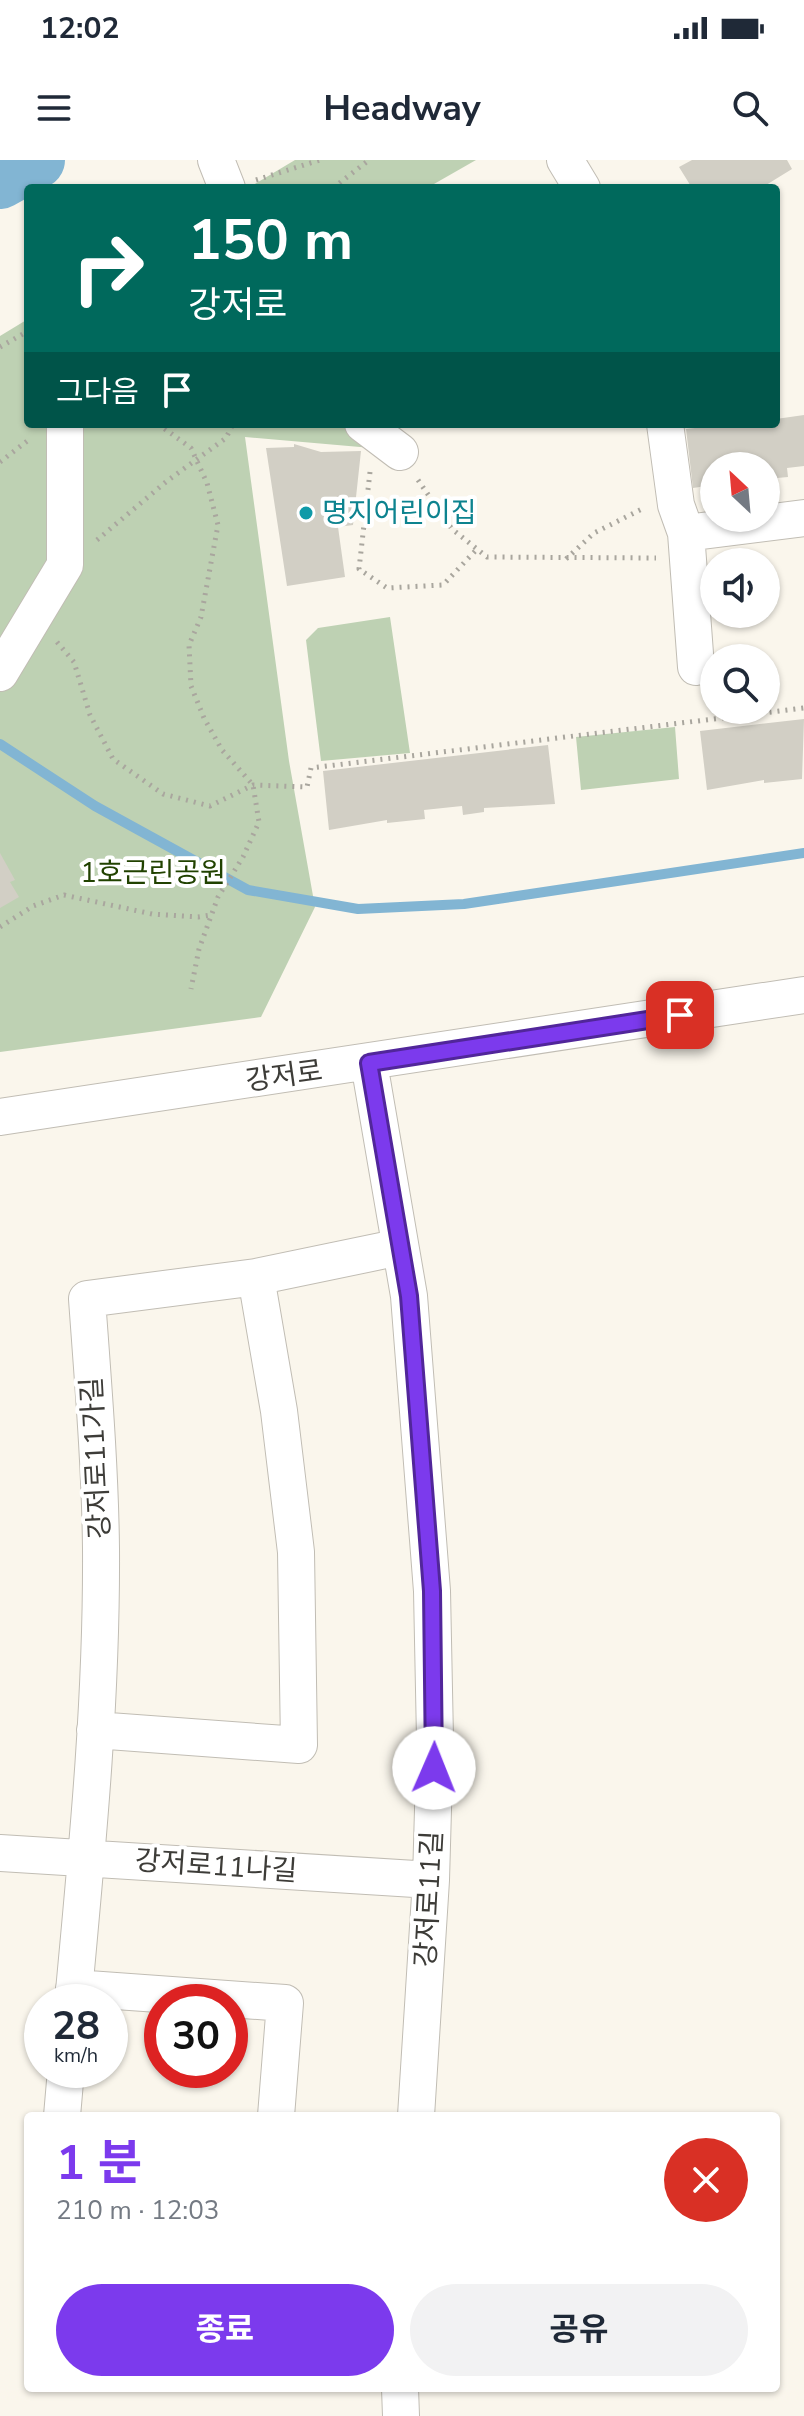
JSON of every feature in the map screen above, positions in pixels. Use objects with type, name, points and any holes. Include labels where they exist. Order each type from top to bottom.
[{"type":"street","points":[[216,160],[234,184]]},
{"type":"street","points":[[565,160],[580,184]]},
{"type":"street","points":[[368,428],[400,452]]},
{"type":"street","points":[[666,428],[676,505],[674,546],[696,667]]},
{"type":"street","points":[[0,673],[65,565],[51,429]]},
{"type":"street","points":[[674,546],[804,518]]},
{"type":"street","name":"강저로","points":[[0,1117],[804,995]]},
{"type":"street","name":"강저로11길","points":[[369,1063],[409,1296],[432,1591],[435,1739],[431,1880],[416,2112]]},
{"type":"street","name":"강저로11가길","points":[[95,1730],[101,1547],[87,1299],[256,1277],[400,1247]]},
{"type":"street","points":[[74,1984],[87,1858],[95,1730],[299,1745],[296,1552],[279,1411],[256,1277]]},
{"type":"street","name":"강저로11나길","points":[[0,1853],[431,1880]]},
{"type":"street","points":[[128,1997],[285,2003],[276,2112]]},
{"type":"street","points":[[62,2112],[64,2088]]},
{"type":"street","points":[[400,2392],[401,2416]]},
{"type":"path","points":[[242,184],[320,160]]},
{"type":"path","points":[[338,184],[369,160]]},
{"type":"path","points":[[0,347],[24,333]]},
{"type":"path","points":[[164,428],[191,448],[207,483],[218,525],[201,617],[189,645],[191,686],[222,750],[253,785],[259,822],[241,861],[218,897],[199,949],[191,989]]},
{"type":"path","points":[[65,565],[226,438],[231,428]]},
{"type":"path","points":[[0,462],[51,429]]},
{"type":"path","points":[[477,549],[443,585],[387,588],[359,569],[368,473],[400,452],[452,529],[477,549],[487,557],[566,559],[674,546]]},
{"type":"path","points":[[566,559],[594,533],[647,507]]},
{"type":"path","points":[[36,614],[74,662],[90,715],[113,759],[163,794],[210,806],[253,785],[307,787],[311,768],[804,708]]},
{"type":"path","points":[[0,927],[33,906],[64,895],[152,914],[211,915]]},
{"type":"green space","points":[[295,160],[476,160],[434,184],[255,184]]},
{"type":"green space","name":"1호근린공원","points":[[24,321],[24,428],[373,428],[383,449],[245,437],[289,761],[315,907],[261,1017],[0,1052],[0,336]]},
{"type":"green space","points":[[390,617],[410,753],[321,761],[306,640],[318,628]]},
{"type":"green space","points":[[675,727],[679,779],[581,790],[576,737]]},
{"type":"building","points":[[692,160],[787,160],[792,169],[768,184],[690,184],[679,167]]},
{"type":"building","points":[[804,415],[804,466],[787,468],[788,477],[780,478],[780,452],[700,452],[700,487],[693,488],[686,429],[780,428],[780,418]]},
{"type":"building","name":"명지어린이집","points":[[294,444],[321,452],[361,451],[353,525],[338,527],[345,577],[287,586],[266,448],[294,447]]},
{"type":"building","points":[[804,719],[802,779],[764,783],[764,780],[707,790],[700,731]]},
{"type":"building","points":[[548,745],[555,804],[484,808],[484,812],[463,815],[462,806],[424,810],[425,819],[387,823],[387,820],[329,830],[323,771]]},
{"type":"building","points":[[0,853],[15,880],[10,882],[19,897],[0,908]]},
{"type":"waterway","points":[[0,180],[36,160]]},
{"type":"waterway","points":[[0,744],[95,806],[248,890],[358,909],[464,904],[804,853]]},
{"type":"place","name":"명지어린이집","points":[[306,513]]},
{"type":"route","points":[[434,1768],[432,1591],[409,1296],[369,1063],[680,1015]]}]
